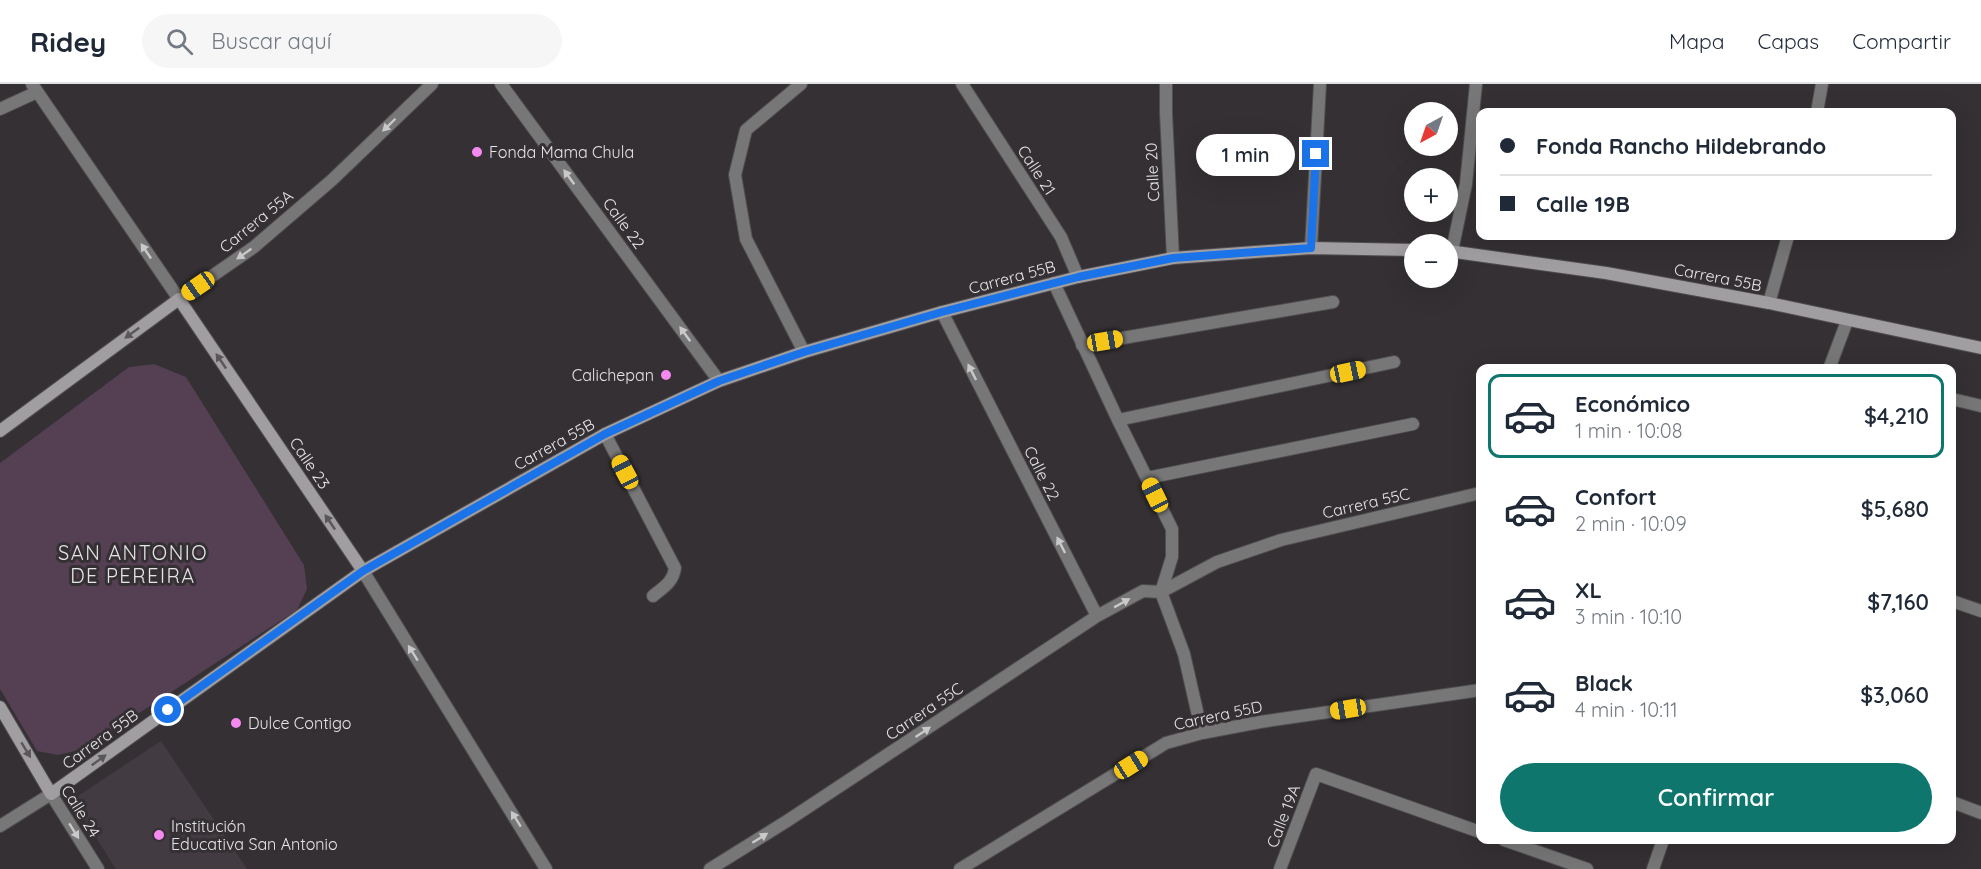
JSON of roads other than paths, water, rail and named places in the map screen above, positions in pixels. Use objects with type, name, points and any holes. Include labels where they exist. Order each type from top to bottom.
[{"type":"main road","name":"Carrera 55B","points":[[51,794],[363,571],[605,434],[719,381],[804,352],[942,312],[1078,277],[1173,258],[1311,248],[1404,250]]},
{"type":"main road","name":"Carrera 55B","points":[[1458,252],[1606,273],[1769,303],[1981,348]]},
{"type":"main road","name":"Carrera 55A","points":[[0,431],[179,299]]},
{"type":"main road","name":"Calle 23","points":[[179,299],[363,571]]},
{"type":"main road","name":"Calle 24","points":[[0,707],[51,794]]},
{"type":"street","name":"Carrera 55A","points":[[179,299],[254,247],[332,180],[432,84]]},
{"type":"street","name":"Calle 22","points":[[501,84],[719,381]]},
{"type":"street","points":[[801,84],[746,130],[735,175],[747,239],[804,352]]},
{"type":"street","name":"Calle 21","points":[[962,84],[1060,237],[1078,277]]},
{"type":"street","name":"Calle 20","points":[[1166,84],[1173,258]]},
{"type":"street","points":[[1311,248],[1320,84]]},
{"type":"street","points":[[1454,234],[1466,184],[1476,84]]},
{"type":"street","points":[[1818,108],[1822,84]]},
{"type":"street","name":"Calle 23","points":[[35,88],[179,299]]},
{"type":"street","points":[[0,109],[35,88]]},
{"type":"street","points":[[1769,303],[1787,240]]},
{"type":"street","points":[[1054,283],[1172,529],[1172,557],[1161,592],[1184,654],[1202,733]]},
{"type":"street","points":[[1082,345],[1333,302]]},
{"type":"street","name":"Calle 22","points":[[942,312],[1097,616]]},
{"type":"street","points":[[1831,364],[1847,321]]},
{"type":"street","points":[[1118,420],[1394,362]]},
{"type":"street","points":[[1956,400],[1981,405]]},
{"type":"street","points":[[1147,478],[1413,424]]},
{"type":"street","points":[[605,434],[675,568],[670,582],[653,596]]},
{"type":"street","name":"Carrera 55C","points":[[710,869],[788,821],[1097,616],[1143,591],[1161,592],[1217,562],[1281,540],[1476,495]]},
{"type":"street","name":"Calle 23","points":[[363,571],[546,869]]},
{"type":"street","points":[[1956,602],[1981,611]]},
{"type":"street","name":"Carrera 55D","points":[[960,869],[1166,744],[1202,733],[1260,722],[1476,691]]},
{"type":"street","name":"Calle 19A","points":[[1280,869],[1316,774],[1476,831]]},
{"type":"street","name":"Carrera 55B","points":[[0,826],[51,794]]},
{"type":"street","name":"Calle 24","points":[[51,794],[98,869]]},
{"type":"street","points":[[1956,804],[1981,813]]},
{"type":"street","points":[[1515,844],[1587,869]]},
{"type":"street","points":[[1653,869],[1662,844]]},
{"type":"place","name":"Fonda Mama Chula","points":[[477,152]]},
{"type":"place","name":"Calichepan","points":[[666,375]]},
{"type":"place","name":"Dulce Contigo","points":[[236,723]]},
{"type":"place","name":"Institución Educativa San Antonio","points":[[159,835]]},
{"type":"district","name":"SAN ANTONIO DE PEREIRA","points":[[133,564]]}]
